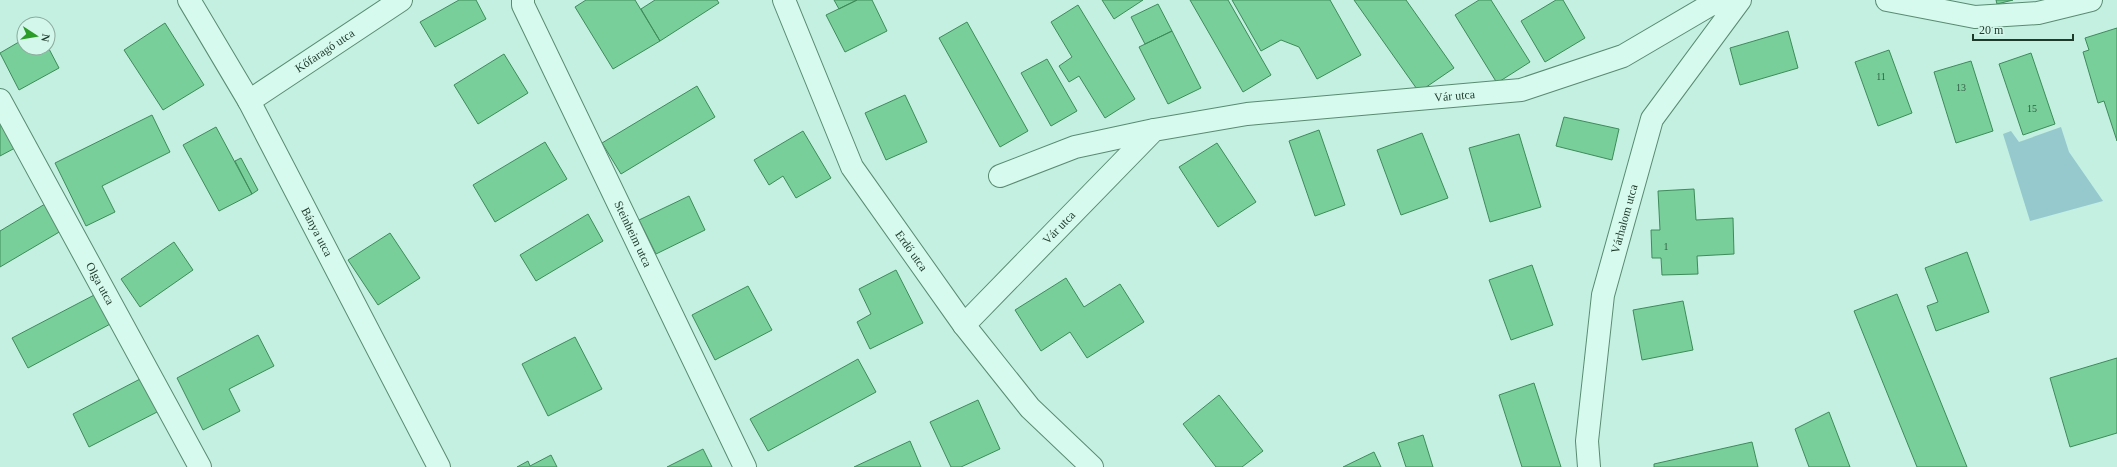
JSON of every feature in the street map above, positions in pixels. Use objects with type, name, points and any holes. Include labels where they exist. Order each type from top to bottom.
[{"type":"street","name":"Bánya utca","points":[[189,0],[249,101],[439,467]]},
{"type":"street","name":"Kőfaragó utca","points":[[249,101],[401,0]]},
{"type":"street","name":"Steinheim utca","points":[[523,0],[523,5],[745,467]]},
{"type":"street","name":"Erdő utca","points":[[784,0],[852,167],[964,324],[1030,408],[1092,467]]},
{"type":"street","name":"Vár utca","points":[[1000,176],[1075,148],[1154,130],[1247,114],[1521,90],[1623,56],[1710,5],[1739,0]]},
{"type":"street","name":"Várhalom utca","points":[[1589,467],[1587,441],[1603,295],[1652,119],[1739,0]]},
{"type":"street","points":[[1887,0],[1975,17],[2038,12],[2091,0]]},
{"type":"street","name":"Olga utca","points":[[0,100],[200,467]]},
{"type":"street","name":"Vár utca","points":[[964,324],[1154,130]]},
{"type":"shaded area","points":[[2061,127],[2069,152],[2103,201],[2030,221],[2003,134],[2011,131],[2019,142]]},
{"type":"building","points":[[459,0],[476,0],[486,19],[435,47],[420,22]]},
{"type":"building","points":[[586,0],[635,0],[660,41],[613,69],[575,7]]},
{"type":"building","points":[[655,0],[717,0],[719,3],[660,41],[641,9]]},
{"type":"building","points":[[834,0],[857,0],[839,9]]},
{"type":"building","points":[[857,0],[872,0],[887,31],[845,52],[826,15]]},
{"type":"building","points":[[1102,0],[1143,0],[1114,19]]},
{"type":"building","points":[[1190,0],[1228,0],[1271,75],[1243,92]]},
{"type":"building","points":[[1232,0],[1330,0],[1361,55],[1317,79],[1299,47],[1281,40],[1261,51]]},
{"type":"building","points":[[1354,0],[1406,0],[1454,68],[1419,92]]},
{"type":"building","points":[[1479,0],[1491,0],[1530,62],[1497,83],[1455,15]]},
{"type":"building","points":[[1556,0],[1563,0],[1585,38],[1545,62],[1521,21]]},
{"type":"building","points":[[1996,0],[2013,0],[1997,4]]},
{"type":"building","points":[[1158,4],[1172,31],[1145,44],[1131,17]]},
{"type":"building","points":[[1078,5],[1135,99],[1105,118],[1079,76],[1069,82],[1059,66],[1072,57],[1051,22]]},
{"type":"building","points":[[967,22],[1028,131],[1000,147],[939,38]]},
{"type":"building","points":[[165,23],[204,85],[163,110],[124,50]]},
{"type":"building","points":[[2117,28],[2117,141],[2104,101],[2098,103],[2083,52],[2089,50],[2085,38]]},
{"type":"building","points":[[1172,31],[1201,88],[1168,104],[1139,47]]},
{"type":"building","points":[[1788,31],[1798,68],[1740,85],[1730,48]]},
{"type":"building","points":[[16,44],[16,56],[53,56],[59,68],[19,90],[0,53]]},
{"type":"building","points":[[1889,50],[1912,113],[1878,126],[1855,62]]},
{"type":"building","points":[[2031,53],[2055,124],[2023,135],[1999,64]]},
{"type":"building","points":[[504,54],[528,93],[478,124],[454,85]]},
{"type":"building","points":[[1047,59],[1077,111],[1051,126],[1021,73]]},
{"type":"building","points":[[1971,61],[1993,131],[1956,143],[1934,72]]},
{"type":"building","points":[[697,86],[715,117],[621,174],[602,143]]},
{"type":"building","points":[[905,95],[927,142],[886,160],[865,113]]},
{"type":"building","points":[[152,115],[170,152],[102,186],[115,212],[86,226],[55,163]]},
{"type":"building","points":[[1564,117],[1619,129],[1612,160],[1556,146]]},
{"type":"building","points":[[0,121],[15,148],[0,156]]},
{"type":"building","points":[[216,127],[252,194],[219,211],[183,145]]},
{"type":"building","points":[[1319,130],[1345,205],[1315,216],[1289,141]]},
{"type":"building","points":[[803,131],[831,178],[796,198],[783,176],[769,185],[754,160]]},
{"type":"building","points":[[1422,133],[1448,198],[1401,215],[1377,150]]},
{"type":"building","points":[[1519,134],[1541,207],[1490,222],[1469,148]]},
{"type":"building","points":[[545,142],[567,179],[495,222],[473,185]]},
{"type":"building","points":[[1217,143],[1256,202],[1218,227],[1179,167]]},
{"type":"building","points":[[241,158],[258,190],[252,194],[235,161]]},
{"type":"building","points":[[1694,189],[1696,220],[1733,218],[1734,254],[1697,256],[1698,274],[1662,275],[1661,258],[1652,258],[1651,230],[1660,230],[1658,191]]},
{"type":"building","points":[[689,196],[705,230],[656,254],[639,220]]},
{"type":"building","points":[[45,204],[61,231],[0,267],[0,231]]},
{"type":"building","points":[[588,214],[603,241],[536,281],[520,255]]},
{"type":"building","points":[[390,233],[420,278],[378,305],[348,260]]},
{"type":"building","points":[[174,242],[193,270],[140,307],[121,279]]},
{"type":"building","points":[[1967,252],[1989,312],[1936,331],[1927,306],[1938,302],[1925,268]]},
{"type":"building","points":[[1532,265],[1553,325],[1511,340],[1489,280]]},
{"type":"building","points":[[896,270],[923,323],[870,349],[857,322],[871,314],[859,289]]},
{"type":"building","points":[[1066,278],[1084,307],[1120,284],[1144,322],[1087,358],[1070,332],[1041,351],[1015,310]]},
{"type":"building","points":[[748,286],[772,330],[715,360],[692,315]]},
{"type":"building","points":[[98,293],[114,322],[28,368],[12,338]]},
{"type":"building","points":[[1897,294],[1967,467],[1917,467],[1854,311]]},
{"type":"building","points":[[1683,301],[1693,350],[1642,360],[1633,310]]},
{"type":"building","points":[[258,335],[274,366],[229,389],[240,411],[203,430],[177,378]]},
{"type":"building","points":[[575,337],[602,389],[548,416],[522,364]]},
{"type":"building","points":[[2117,358],[2117,433],[2070,447],[2050,378]]},
{"type":"building","points":[[858,359],[876,392],[768,451],[750,419]]},
{"type":"building","points":[[142,378],[159,411],[89,447],[73,414]]},
{"type":"building","points":[[1534,383],[1561,467],[1522,467],[1499,395]]},
{"type":"building","points":[[1219,395],[1263,451],[1242,467],[1216,467],[1183,424]]},
{"type":"building","points":[[978,400],[1000,449],[961,467],[951,467],[930,422]]},
{"type":"building","points":[[1829,412],[1850,467],[1809,467],[1795,429]]},
{"type":"building","points":[[1423,435],[1433,467],[1406,467],[1398,443]]},
{"type":"building","points":[[910,441],[921,467],[854,467]]},
{"type":"building","points":[[1752,442],[1758,467],[1654,467],[1654,464]]},
{"type":"building","points":[[703,449],[712,467],[667,467]]},
{"type":"building","points":[[1374,452],[1381,467],[1343,467]]},
{"type":"building","points":[[551,455],[557,467],[517,467],[528,461],[530,466]]}]
